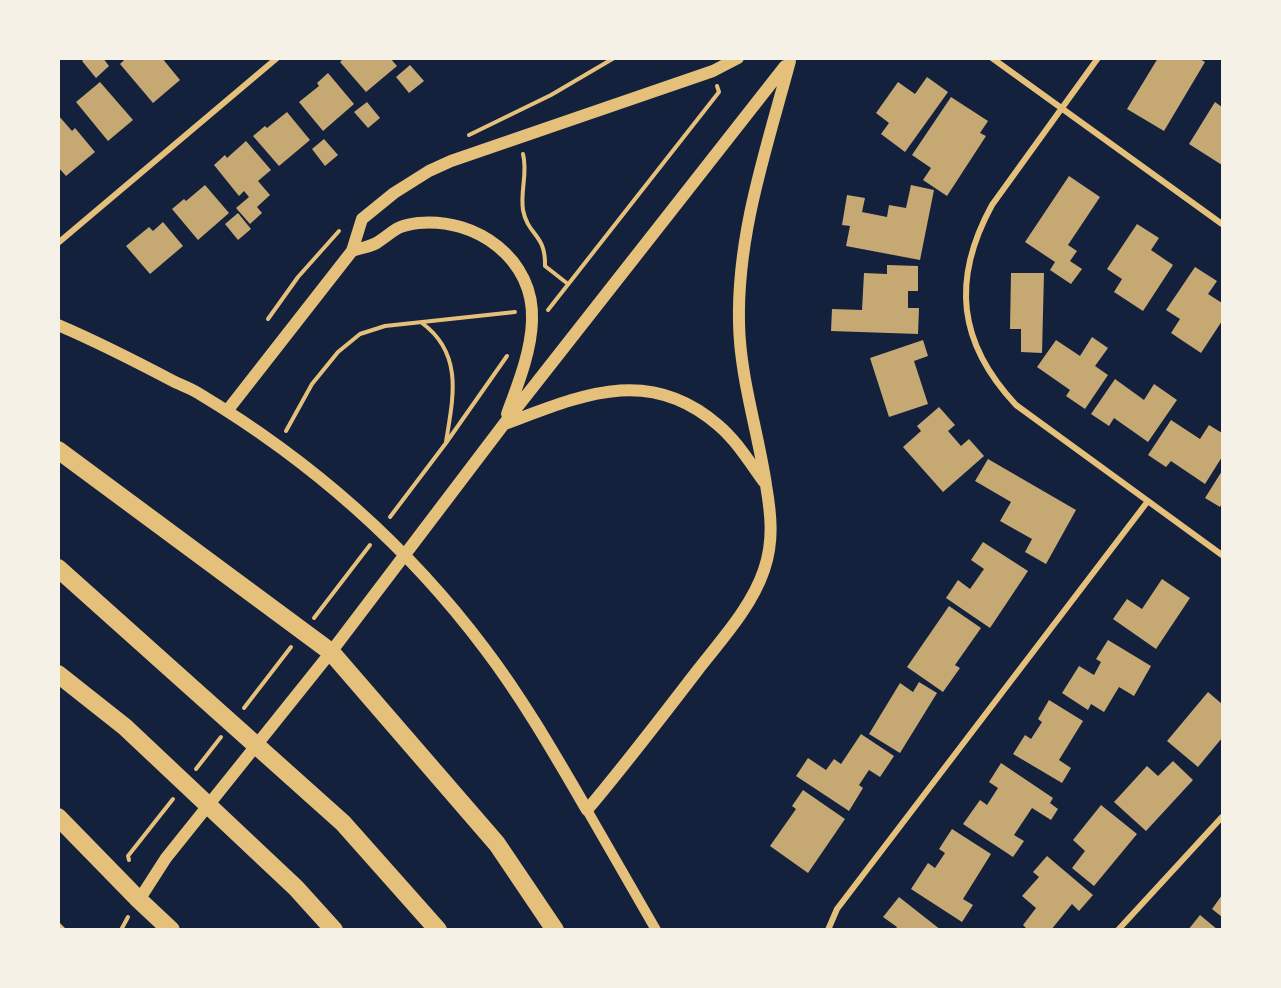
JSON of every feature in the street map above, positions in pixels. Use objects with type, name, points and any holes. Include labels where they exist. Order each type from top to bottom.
[{"type":"highway","points":[[58,450],[331,652],[497,844],[555,930]]},
{"type":"highway","points":[[58,568],[343,823],[438,930]]},
{"type":"highway","points":[[58,674],[125,727],[296,888],[334,930]]},
{"type":"highway","points":[[58,817],[171,930]]},
{"type":"main road","points":[[227,411],[352,251],[362,219],[409,182],[451,162],[713,71],[738,58]]},
{"type":"main road","points":[[139,900],[166,858],[299,689],[331,652],[504,424],[791,60]]},
{"type":"main road","points":[[58,325],[121,352],[195,391],[278,446],[350,503],[428,579],[485,649],[523,703],[587,810],[745,609],[765,568],[771,538],[761,452],[743,360],[739,326],[740,286],[743,249],[750,210],[791,60]]},
{"type":"main road","points":[[352,251],[377,243],[395,229],[418,223],[432,223],[461,226],[471,230],[492,241],[512,260],[526,283],[530,296],[532,322],[522,370],[504,424]]},
{"type":"main road","points":[[504,424],[572,399],[608,391],[651,392],[679,401],[706,415],[741,449],[766,486]]},
{"type":"street","points":[[58,243],[277,58]]},
{"type":"street","points":[[992,58],[1222,224]]},
{"type":"street","points":[[1098,58],[992,205],[979,229],[970,254],[966,280],[966,307],[973,339],[986,368],[998,386],[1016,405],[1222,555]]},
{"type":"street","points":[[828,930],[837,909],[1148,501]]},
{"type":"street","points":[[587,810],[656,930]]},
{"type":"street","points":[[1118,930],[1222,817]]},
{"type":"path","points":[[568,284],[545,266],[544,246],[525,216],[522,201],[526,167],[511,116],[614,58]]},
{"type":"path","points":[[546,312],[719,92],[717,85]]},
{"type":"path","points":[[278,446],[312,384],[338,352],[360,334],[385,326],[516,312],[516,319]]},
{"type":"path","points":[[422,323],[440,339],[451,369],[454,392],[446,443]]},
{"type":"path","points":[[412,488],[508,354]]},
{"type":"path","points":[[238,715],[274,669]]},
{"type":"path","points":[[196,770],[224,733]]},
{"type":"path","points":[[139,843],[174,797]]},
{"type":"path","points":[[58,924],[64,930]]},
{"type":"building","points":[[85,58],[103,58],[109,66],[96,78],[82,61]]},
{"type":"building","points":[[126,58],[162,58],[180,80],[153,103],[120,64]]},
{"type":"building","points":[[344,58],[390,58],[397,66],[366,92],[340,62]]},
{"type":"building","points":[[1158,58],[1198,58],[1205,62],[1164,131],[1127,109]]},
{"type":"building","points":[[410,65],[424,81],[409,93],[396,77]]},
{"type":"building","points":[[328,73],[354,104],[323,131],[299,102],[319,86],[317,83]]},
{"type":"building","points":[[927,77],[948,92],[905,152],[881,134],[889,123],[876,113],[898,82],[915,94]]},
{"type":"building","points":[[100,82],[133,120],[108,141],[76,102]]},
{"type":"building","points":[[951,97],[988,121],[980,133],[986,136],[947,196],[923,180],[931,168],[912,155]]},
{"type":"building","points":[[367,102],[380,118],[368,128],[354,112]]},
{"type":"building","points":[[1215,102],[1222,107],[1222,165],[1189,144]]},
{"type":"building","points":[[287,112],[310,140],[279,166],[253,136]]},
{"type":"building","points":[[58,115],[72,131],[75,128],[95,152],[66,176],[58,167]]},
{"type":"building","points":[[324,139],[338,155],[325,166],[312,149]]},
{"type":"building","points":[[246,141],[271,170],[258,181],[270,195],[257,207],[262,213],[250,224],[236,208],[249,197],[244,191],[239,196],[214,165],[225,155],[227,158]]},
{"type":"building","points":[[1069,176],[1100,197],[1068,245],[1077,251],[1070,261],[1082,269],[1071,284],[1050,270],[1055,262],[1025,242]]},
{"type":"building","points":[[205,185],[229,213],[198,240],[172,209]]},
{"type":"building","points":[[911,185],[934,190],[920,260],[846,246],[850,226],[842,225],[847,195],[865,198],[862,212],[887,217],[889,205],[906,208]]},
{"type":"building","points":[[238,213],[251,229],[238,240],[225,224]]},
{"type":"building","points":[[163,222],[183,246],[150,274],[126,246],[149,227],[153,231]]},
{"type":"building","points":[[1137,224],[1159,238],[1151,250],[1173,265],[1143,311],[1114,292],[1122,279],[1107,269]]},
{"type":"building","points":[[887,265],[918,266],[918,291],[908,291],[908,308],[919,308],[918,334],[831,331],[832,309],[862,310],[864,273],[887,274]]},
{"type":"building","points":[[1195,267],[1217,281],[1208,294],[1222,303],[1222,321],[1201,353],[1171,333],[1180,319],[1166,310]]},
{"type":"building","points":[[1011,273],[1044,273],[1042,353],[1021,352],[1021,329],[1010,329]]},
{"type":"building","points":[[1092,337],[1108,348],[1095,366],[1108,375],[1085,409],[1066,396],[1070,390],[1037,367],[1056,340],[1080,356]]},
{"type":"building","points":[[923,340],[928,356],[914,361],[928,404],[889,417],[870,358]]},
{"type":"building","points":[[1115,379],[1144,400],[1154,384],[1177,400],[1148,442],[1114,418],[1109,426],[1091,414]]},
{"type":"building","points":[[939,407],[955,425],[948,431],[961,446],[969,439],[984,456],[943,492],[903,447],[921,431],[917,426]]},
{"type":"building","points":[[1171,420],[1200,439],[1209,425],[1222,433],[1222,457],[1205,484],[1171,461],[1166,467],[1148,455]]},
{"type":"building","points":[[988,459],[1076,510],[1046,564],[1025,552],[1032,539],[1000,521],[1011,502],[975,481]]},
{"type":"building","points":[[1222,471],[1222,503],[1220,507],[1205,498]]},
{"type":"building","points":[[983,542],[1028,571],[990,628],[946,598],[958,580],[970,589],[984,569],[971,560]]},
{"type":"building","points":[[1162,579],[1190,598],[1156,649],[1113,619],[1127,599],[1142,609]]},
{"type":"building","points":[[949,606],[981,628],[955,665],[960,668],[943,692],[907,667]]},
{"type":"building","points":[[1108,640],[1151,666],[1134,696],[1119,687],[1104,712],[1091,704],[1088,710],[1062,693],[1079,666],[1094,675],[1101,662],[1096,659]]},
{"type":"building","points":[[919,682],[937,693],[900,753],[869,734],[900,683],[913,692]]},
{"type":"building","points":[[1208,692],[1222,704],[1222,738],[1198,767],[1167,741]]},
{"type":"building","points":[[1049,700],[1083,721],[1059,760],[1071,768],[1062,783],[1013,754],[1025,735],[1031,739],[1042,722],[1038,719]]},
{"type":"building","points":[[861,734],[894,756],[880,777],[869,770],[859,785],[863,788],[849,811],[796,776],[808,758],[826,770],[834,759],[841,764]]},
{"type":"building","points":[[1173,761],[1193,780],[1146,831],[1114,802],[1147,766],[1158,776]]},
{"type":"building","points":[[1001,763],[1053,798],[1050,803],[1058,809],[1051,820],[1032,808],[1014,835],[1024,841],[1013,857],[963,824],[980,800],[987,805],[998,788],[989,782]]},
{"type":"building","points":[[803,790],[845,819],[808,873],[770,846],[796,809],[792,806]]},
{"type":"building","points":[[1101,805],[1137,834],[1094,886],[1072,868],[1085,851],[1073,840]]},
{"type":"building","points":[[952,829],[991,854],[963,899],[973,905],[962,922],[911,889],[928,863],[935,868],[945,853],[939,849]]},
{"type":"building","points":[[1047,856],[1093,895],[1079,911],[1072,904],[1051,930],[1028,930],[1023,925],[1036,908],[1022,896],[1039,877],[1033,872]]},
{"type":"building","points":[[1222,895],[1222,917],[1212,909]]},
{"type":"building","points":[[899,897],[941,930],[895,930],[897,927],[883,917]]},
{"type":"building","points":[[1200,915],[1218,930],[1188,930]]}]
